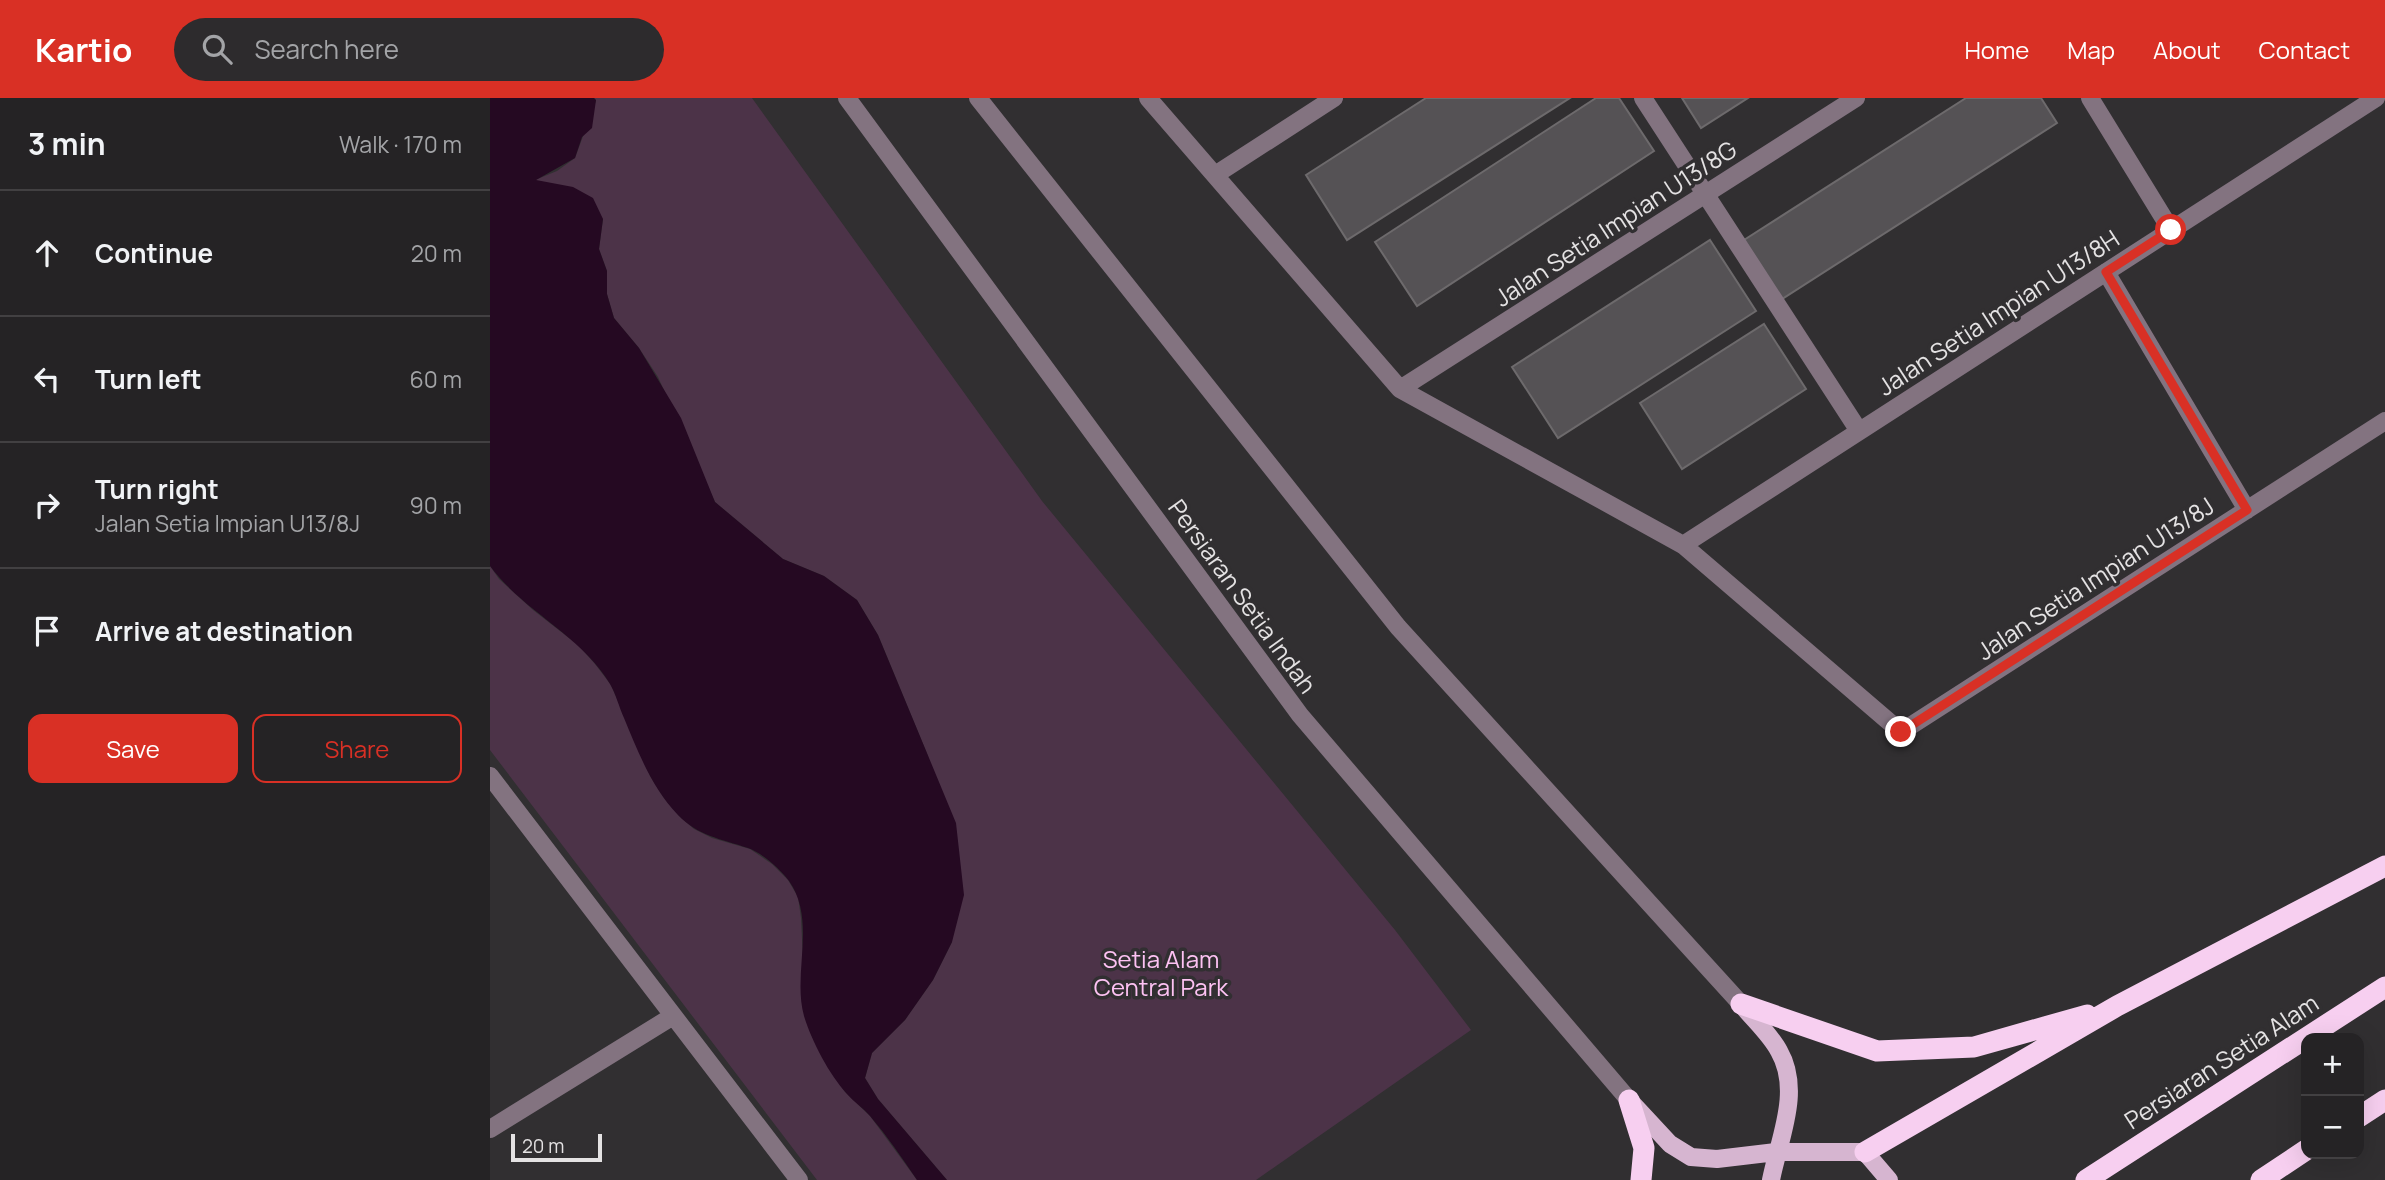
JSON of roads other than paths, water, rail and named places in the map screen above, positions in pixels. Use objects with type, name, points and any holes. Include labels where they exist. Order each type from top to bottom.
[{"type":"highway","points":[[1865,1152],[2117,1006],[2385,866]]},
{"type":"highway","name":"Persiaran Setia Alam","points":[[2086,1180],[2385,987]]},
{"type":"highway","points":[[1741,1004],[1878,1051],[1974,1047],[2117,1006]]},
{"type":"highway","points":[[1629,1100],[1644,1148],[1641,1180]]},
{"type":"highway","points":[[2364,1114],[2385,1100]]},
{"type":"highway","points":[[2260,1180],[2301,1153]]},
{"type":"main road","points":[[1741,1004],[1779,1050],[1789,1074],[1789,1102],[1771,1180]]},
{"type":"main road","points":[[1629,1100],[1670,1144],[1691,1157],[1717,1159],[1776,1152],[1865,1152],[1889,1180]]},
{"type":"street","name":"Persiaran Setia Indah","points":[[847,98],[1300,715],[1629,1100]]},
{"type":"street","points":[[978,98],[1398,627],[1741,1004]]},
{"type":"street","points":[[1148,98],[1400,389],[1683,545]]},
{"type":"street","points":[[1215,175],[1334,98]]},
{"type":"street","points":[[1643,98],[1859,431]]},
{"type":"street","name":"Jalan Setia Impian U13/8G","points":[[1400,389],[1856,98]]},
{"type":"street","points":[[2090,98],[2171,230]]},
{"type":"street","name":"Jalan Setia Impian U13/8H","points":[[1683,545],[2375,98]]},
{"type":"street","points":[[2106,272],[2247,510]]},
{"type":"street","name":"Jalan Setia Impian U13/8J","points":[[1683,545],[1901,732],[2385,421]]},
{"type":"street","points":[[490,776],[496,795],[673,1016],[799,1180]]},
{"type":"street","points":[[490,1129],[673,1016]]},
{"type":"park label","name":"Setia Alam Central Park","points":[[1161,972]]}]
